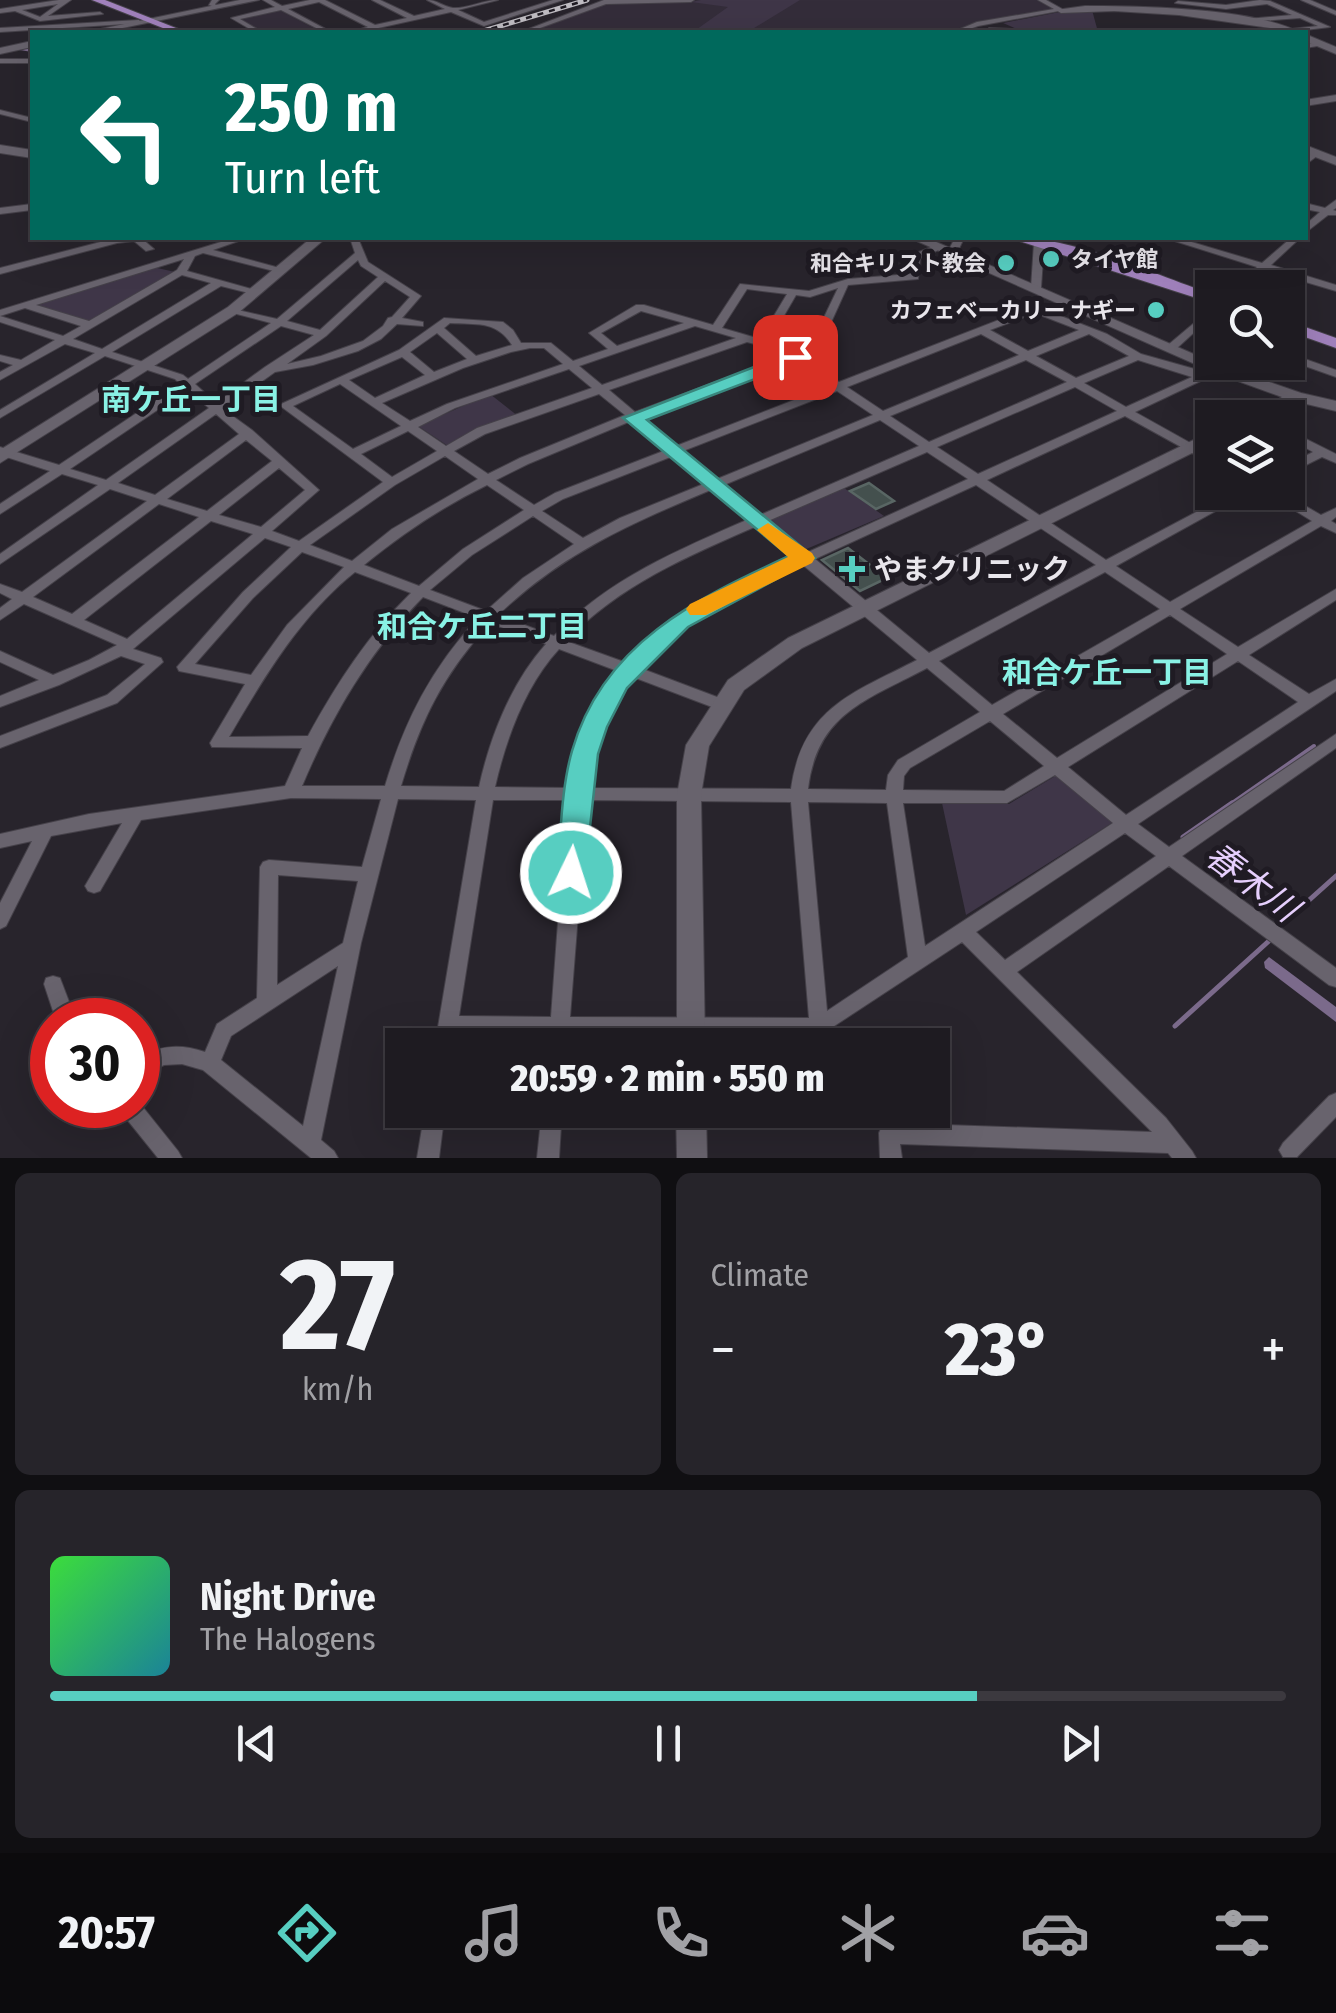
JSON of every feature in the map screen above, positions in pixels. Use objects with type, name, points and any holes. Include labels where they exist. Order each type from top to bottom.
[{"type":"main road","points":[[84,0],[174,30]]},
{"type":"main road","points":[[97,0],[162,30]]},
{"type":"main road","points":[[1040,240],[1195,290]]},
{"type":"main road","points":[[1305,329],[1336,340]]},
{"type":"street","points":[[0,11],[68,0]]},
{"type":"street","points":[[40,18],[68,0]]},
{"type":"street","points":[[101,30],[216,4],[254,0]]},
{"type":"street","points":[[266,0],[324,30]]},
{"type":"street","points":[[255,30],[234,18],[320,0],[375,28]]},
{"type":"street","points":[[376,0],[414,18]]},
{"type":"street","points":[[431,0],[486,24],[560,0]]},
{"type":"street","points":[[364,30],[496,0]]},
{"type":"street","points":[[529,30],[608,1],[690,0]]},
{"type":"street","points":[[1042,0],[1061,10]]},
{"type":"street","points":[[1304,0],[1336,13]]},
{"type":"street","points":[[961,30],[1061,10],[1096,15],[1266,1],[1331,26]]},
{"type":"street","points":[[1175,6],[1284,30]]},
{"type":"street","points":[[18,10],[40,18]]},
{"type":"street","points":[[2,30],[40,18],[100,14]]},
{"type":"street","points":[[1247,21],[1300,16]]},
{"type":"street","points":[[2,30],[76,29],[144,22]]},
{"type":"street","points":[[1305,30],[1331,26]]},
{"type":"street","points":[[1308,38],[1336,51]]},
{"type":"street","points":[[1308,46],[1336,42]]},
{"type":"street","points":[[0,51],[30,46]]},
{"type":"street","points":[[0,76],[5,61],[30,62]]},
{"type":"street","points":[[1308,103],[1336,98]]},
{"type":"street","points":[[0,112],[30,120]]},
{"type":"street","points":[[0,149],[30,154]]},
{"type":"street","points":[[1311,151],[1336,160]]},
{"type":"street","points":[[1308,228],[1331,213],[1336,202]]},
{"type":"street","points":[[0,211],[30,207]]},
{"type":"street","points":[[0,271],[117,240]]},
{"type":"street","points":[[138,240],[149,249]]},
{"type":"street","points":[[0,316],[235,240]]},
{"type":"street","points":[[2,454],[233,310],[318,240]]},
{"type":"street","points":[[269,368],[288,368],[359,346],[378,336],[416,296],[383,278],[358,254],[354,240]]},
{"type":"street","points":[[925,240],[950,246],[1195,358]]},
{"type":"street","points":[[1036,288],[1040,240]]},
{"type":"street","points":[[1176,240],[1335,286]]},
{"type":"street","points":[[1196,246],[1204,240]]},
{"type":"street","points":[[1259,270],[1294,240]]},
{"type":"street","points":[[772,328],[820,336],[848,282],[915,277],[915,257],[950,246]]},
{"type":"street","points":[[196,252],[282,270]]},
{"type":"street","points":[[0,377],[181,272],[196,252]]},
{"type":"street","points":[[0,510],[280,322],[358,254]]},
{"type":"street","points":[[181,272],[257,292]]},
{"type":"street","points":[[0,560],[322,334],[383,278]]},
{"type":"street","points":[[0,415],[220,282]]},
{"type":"street","points":[[716,329],[744,286],[810,294],[844,286]]},
{"type":"street","points":[[764,342],[793,292]]},
{"type":"street","points":[[28,305],[90,325]]},
{"type":"street","points":[[615,349],[594,333],[640,307],[764,342],[795,357],[1309,702]]},
{"type":"street","points":[[291,792],[310,742],[342,683],[388,621],[480,543],[532,510],[672,450],[1035,309],[1089,330],[1136,356],[1195,374]]},
{"type":"street","points":[[233,310],[322,334]]},
{"type":"street","points":[[0,316],[148,364],[188,384],[314,490],[125,648],[0,702]]},
{"type":"street","points":[[392,320],[418,324]]},
{"type":"street","points":[[392,482],[284,404],[404,352],[448,320],[499,324],[519,348]]},
{"type":"street","points":[[352,454],[451,406],[694,323]]},
{"type":"street","points":[[1172,348],[1195,326]]},
{"type":"street","points":[[437,327],[476,362]]},
{"type":"street","points":[[982,330],[1195,450]]},
{"type":"street","points":[[160,1057],[182,1052],[210,1062],[319,1151],[368,874],[407,735],[445,667],[486,618],[526,582],[582,543],[713,484],[1089,330]]},
{"type":"street","points":[[255,681],[184,667],[248,595],[299,547],[392,482],[481,432],[748,338]]},
{"type":"street","points":[[372,402],[433,376],[519,348],[546,344],[1124,823],[1336,979]]},
{"type":"street","points":[[404,352],[433,376]]},
{"type":"street","points":[[447,1028],[482,796],[510,710],[553,644],[601,601],[643,572],[1136,356]]},
{"type":"street","points":[[310,742],[218,743],[294,626],[397,532],[512,465],[795,357]]},
{"type":"street","points":[[0,358],[22,364]]},
{"type":"street","points":[[1305,362],[1336,374]]},
{"type":"street","points":[[560,1028],[577,796],[594,727],[629,670],[662,635],[708,603],[1195,379]]},
{"type":"street","points":[[341,380],[582,543]]},
{"type":"street","points":[[1253,380],[1336,406]]},
{"type":"street","points":[[1288,400],[1296,396]]},
{"type":"street","points":[[0,615],[248,432]]},
{"type":"street","points":[[1305,443],[1336,460]]},
{"type":"street","points":[[691,1028],[689,795],[698,745],[720,704],[736,685],[772,655],[1195,444]]},
{"type":"street","points":[[1305,461],[1322,452]]},
{"type":"street","points":[[2,454],[265,533],[720,704]]},
{"type":"street","points":[[73,621],[280,461]]},
{"type":"street","points":[[818,1027],[799,795],[808,743],[832,714],[1210,510]]},
{"type":"street","points":[[1302,510],[1336,529]]},
{"type":"street","points":[[918,960],[894,796],[896,775],[908,760],[1336,512]]},
{"type":"street","points":[[0,588],[156,662],[112,700],[0,742]]},
{"type":"street","points":[[0,841],[136,814],[291,792],[1007,796],[1057,769],[1336,594]]},
{"type":"street","points":[[0,656],[54,681]]},
{"type":"street","points":[[805,1028],[818,1027],[1336,684]]},
{"type":"street","points":[[1004,971],[1336,740]]},
{"type":"street","points":[[94,886],[136,814]]},
{"type":"street","points":[[0,921],[46,830]]},
{"type":"street","points":[[267,1000],[269,867],[368,874]]},
{"type":"street","points":[[963,931],[1179,1151]]},
{"type":"street","points":[[210,1062],[224,1030],[353,946]]},
{"type":"street","points":[[53,984],[58,998]]},
{"type":"street","points":[[1290,1150],[1336,1102]]},
{"type":"street","points":[[146,1128],[170,1158]]},
{"type":"street","points":[[428,1158],[432,1128]]},
{"type":"street","points":[[548,1158],[550,1128]]},
{"type":"street","points":[[692,1128],[692,1158]]},
{"type":"street","points":[[891,1158],[888,1133],[1179,1151]]},
{"type":"shaded area","points":[[699,0],[1038,0],[1055,9],[973,23],[956,30],[532,30],[603,5]]},
{"type":"shaded area","points":[[800,0],[756,30],[696,30],[728,7],[691,2]]},
{"type":"shaded area","points":[[279,10],[317,30],[260,30],[238,19]]},
{"type":"shaded area","points":[[1070,10],[1092,10],[1097,30],[1019,30],[1003,23]]},
{"type":"shaded area","points":[[153,267],[175,272],[89,322],[34,305]]},
{"type":"shaded area","points":[[490,394],[518,416],[448,446],[418,426]]},
{"type":"shaded area","points":[[844,488],[884,516],[804,550],[770,520]]},
{"type":"shaded area","points":[[1057,775],[1115,821],[966,915],[942,803],[1009,804]]},
{"type":"shaded area","points":[[1269,957],[1336,1007],[1336,1022],[1265,968]]},
{"type":"building","points":[[869,483],[894,501],[876,509],[850,491]]},
{"type":"building","name":"やまクリニック","points":[[848,548],[887,578],[860,591],[822,560]]},
{"type":"waterway","points":[[26,50],[30,49]]},
{"type":"waterway","points":[[1228,806],[1314,746]]},
{"type":"waterway","points":[[1183,837],[1232,803]]},
{"type":"waterway","name":"春木川","points":[[1278,928],[1336,876]]},
{"type":"waterway","name":"春木川","points":[[1175,1026],[1270,940]]},
{"type":"railway","points":[[487,30],[587,0]]},
{"type":"slow traffic","points":[[698,609],[804,558],[768,530]]},
{"type":"place","name":"タイヤ館","points":[[1051,259]]},
{"type":"place","name":"和合キリスト教会","points":[[1006,263]]},
{"type":"place","name":"カフェベーカリー ナギー","points":[[1156,310]]},
{"type":"place","name":"やまクリニック","points":[[852,569]]},
{"type":"district","name":"南ケ丘一丁目","points":[[191,400]]},
{"type":"district","name":"和合ケ丘二丁目","points":[[482,627]]},
{"type":"district","name":"和合ケ丘一丁目","points":[[1107,673]]},
{"type":"route","points":[[571,873],[584,754],[618,683],[680,621],[708,603],[804,558],[633,418],[795,357]]}]
